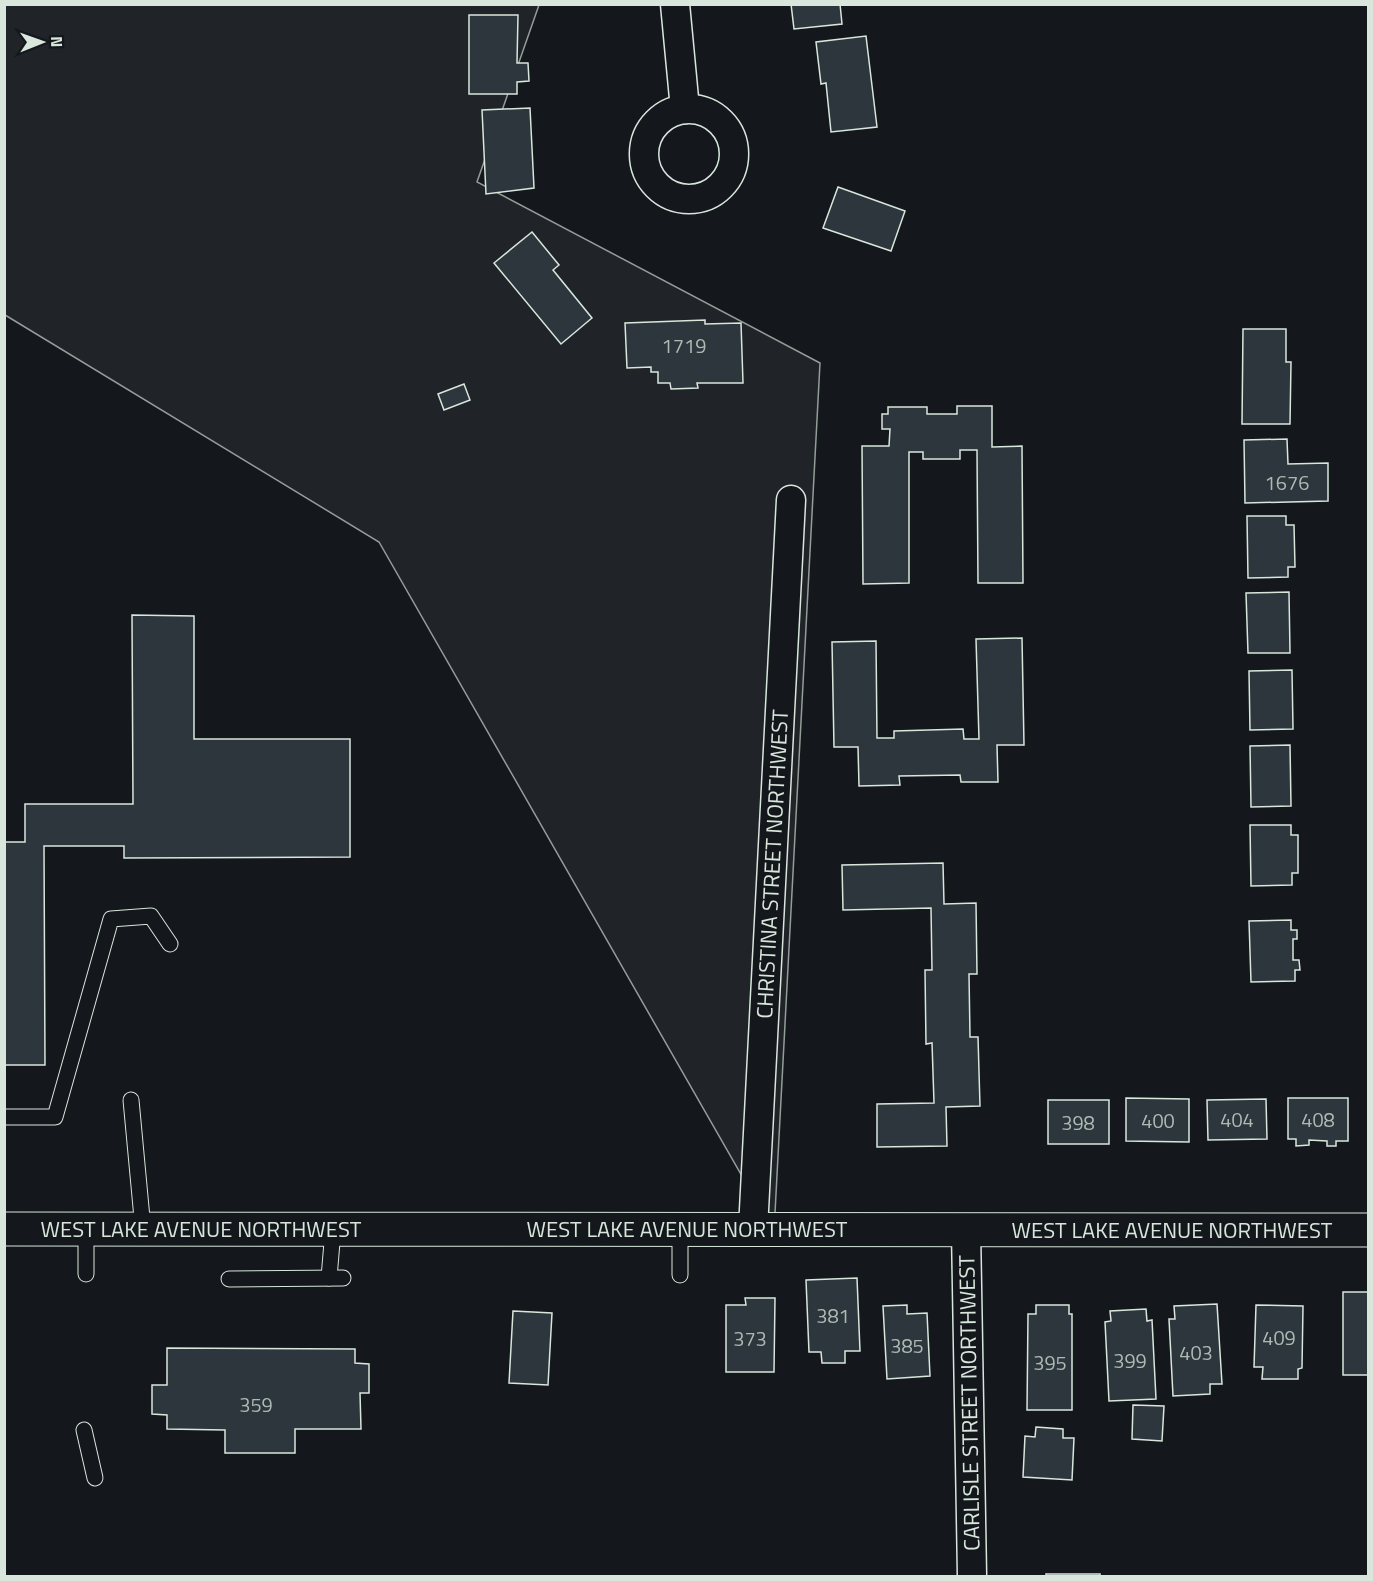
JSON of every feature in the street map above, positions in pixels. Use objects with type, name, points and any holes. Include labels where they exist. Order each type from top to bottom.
[{"type":"street","points":[[675,4],[685,109]]},
{"type":"street","name":"CHRISTINA STREET NORTHWEST","points":[[753,1229],[791,500]]},
{"type":"street","name":"WEST LAKE AVENUE NORTHWEST","points":[[4,1229],[1368,1230]]},
{"type":"street","name":"CARLISLE STREET NORTHWEST","points":[[966,1229],[972,1576]]},
{"type":"lane","points":[[4,1117],[55,1117],[111,919],[151,916],[170,944]]},
{"type":"lane","points":[[131,1100],[143,1229]]},
{"type":"lane","points":[[86,1229],[86,1274]]},
{"type":"lane","points":[[680,1229],[680,1275]]},
{"type":"lane","points":[[229,1279],[336,1278],[333,1230]]},
{"type":"lane","points":[[84,1430],[95,1478]]},
{"type":"shaded area","points":[[4,5],[539,5],[477,182],[820,363],[774,1232],[379,542],[5,315]]},
{"type":"building","points":[[791,4],[840,4],[842,24],[794,29]]},
{"type":"building","points":[[469,15],[518,15],[517,63],[528,63],[529,81],[517,82],[517,94],[469,94]]},
{"type":"building","points":[[866,36],[877,127],[831,132],[826,83],[821,84],[816,42]]},
{"type":"building","points":[[530,108],[534,188],[486,194],[482,110]]},
{"type":"building","points":[[838,187],[905,211],[891,251],[823,228]]},
{"type":"building","points":[[532,232],[559,265],[553,270],[592,318],[561,344],[494,263]]},
{"type":"building","points":[[705,320],[705,324],[741,323],[743,383],[697,383],[698,388],[671,389],[670,383],[658,383],[658,372],[651,372],[651,367],[627,368],[625,323]]},
{"type":"building","points":[[1243,329],[1286,329],[1286,362],[1291,362],[1290,424],[1242,424]]},
{"type":"building","points":[[464,384],[470,400],[444,410],[438,394]]},
{"type":"building","points":[[957,406],[992,406],[992,447],[1022,446],[1023,583],[978,583],[977,450],[960,450],[960,459],[923,459],[923,452],[909,452],[909,583],[863,584],[862,446],[889,446],[890,429],[882,429],[882,414],[888,414],[888,407],[927,407],[927,414],[957,414]]},
{"type":"building","points":[[1287,439],[1288,464],[1328,463],[1328,501],[1245,503],[1244,440]]},
{"type":"building","points":[[1247,516],[1286,516],[1286,525],[1294,525],[1295,567],[1288,567],[1288,577],[1248,578]]},
{"type":"building","points":[[1289,592],[1290,653],[1248,653],[1246,593]]},
{"type":"building","points":[[132,615],[194,616],[194,739],[350,739],[350,857],[124,858],[124,846],[44,846],[45,1065],[4,1065],[4,842],[25,842],[25,804],[133,804]]},
{"type":"building","points":[[1022,638],[1024,745],[997,745],[998,782],[961,782],[960,775],[899,776],[900,785],[859,786],[858,747],[834,747],[832,642],[876,641],[877,738],[894,738],[894,731],[963,729],[964,739],[979,739],[976,639]]},
{"type":"building","points":[[1292,670],[1293,729],[1250,730],[1249,671]]},
{"type":"building","points":[[1290,745],[1291,806],[1251,807],[1250,746]]},
{"type":"building","points":[[1250,825],[1291,825],[1291,835],[1298,835],[1298,873],[1292,873],[1292,885],[1251,886]]},
{"type":"building","points":[[943,863],[944,904],[976,903],[977,974],[969,974],[970,1037],[978,1037],[980,1106],[946,1107],[947,1146],[877,1147],[877,1104],[934,1103],[932,1043],[926,1044],[925,970],[932,970],[931,908],[843,910],[842,865]]},
{"type":"building","points":[[1291,920],[1291,930],[1297,930],[1297,939],[1293,939],[1293,960],[1299,960],[1300,970],[1295,970],[1295,981],[1251,982],[1249,921]]},
{"type":"building","points":[[1126,1098],[1189,1099],[1189,1142],[1126,1141]]},
{"type":"building","points":[[1288,1098],[1348,1098],[1348,1141],[1336,1141],[1336,1146],[1327,1146],[1327,1141],[1309,1140],[1309,1145],[1296,1146],[1296,1139],[1288,1139]]},
{"type":"building","points":[[1266,1099],[1267,1139],[1208,1140],[1207,1100]]},
{"type":"building","points":[[1048,1100],[1109,1100],[1109,1144],[1048,1144]]},
{"type":"building","points":[[857,1278],[860,1351],[845,1351],[845,1363],[822,1363],[821,1352],[809,1352],[806,1280]]},
{"type":"building","points":[[1343,1292],[1368,1292],[1368,1375],[1343,1375]]},
{"type":"building","points":[[745,1298],[775,1298],[774,1372],[726,1372],[726,1305],[746,1305]]},
{"type":"building","points":[[1217,1304],[1222,1384],[1210,1384],[1210,1394],[1173,1396],[1169,1319],[1175,1319],[1174,1306]]},
{"type":"building","points":[[907,1305],[907,1314],[927,1313],[930,1376],[887,1379],[883,1306]]},
{"type":"building","points":[[1036,1305],[1069,1305],[1069,1314],[1072,1314],[1072,1410],[1027,1410],[1028,1314],[1036,1314]]},
{"type":"building","points":[[1256,1305],[1303,1306],[1302,1368],[1298,1369],[1298,1379],[1262,1379],[1263,1367],[1254,1367]]},
{"type":"building","points":[[1146,1309],[1147,1321],[1152,1320],[1156,1399],[1109,1401],[1105,1322],[1111,1321],[1110,1311]]},
{"type":"building","points":[[513,1311],[552,1313],[548,1385],[509,1383]]},
{"type":"building","points":[[167,1348],[355,1349],[355,1363],[369,1364],[369,1393],[360,1393],[361,1429],[295,1429],[295,1453],[225,1453],[225,1430],[167,1429],[167,1415],[152,1414],[152,1385],[167,1385]]},
{"type":"building","points":[[1133,1405],[1164,1406],[1162,1441],[1132,1439]]},
{"type":"building","points":[[1036,1427],[1063,1429],[1063,1438],[1074,1438],[1072,1480],[1023,1477],[1025,1436],[1035,1437]]},
{"type":"building","points":[[1046,1574],[1100,1574],[1100,1576],[1046,1576]]}]
